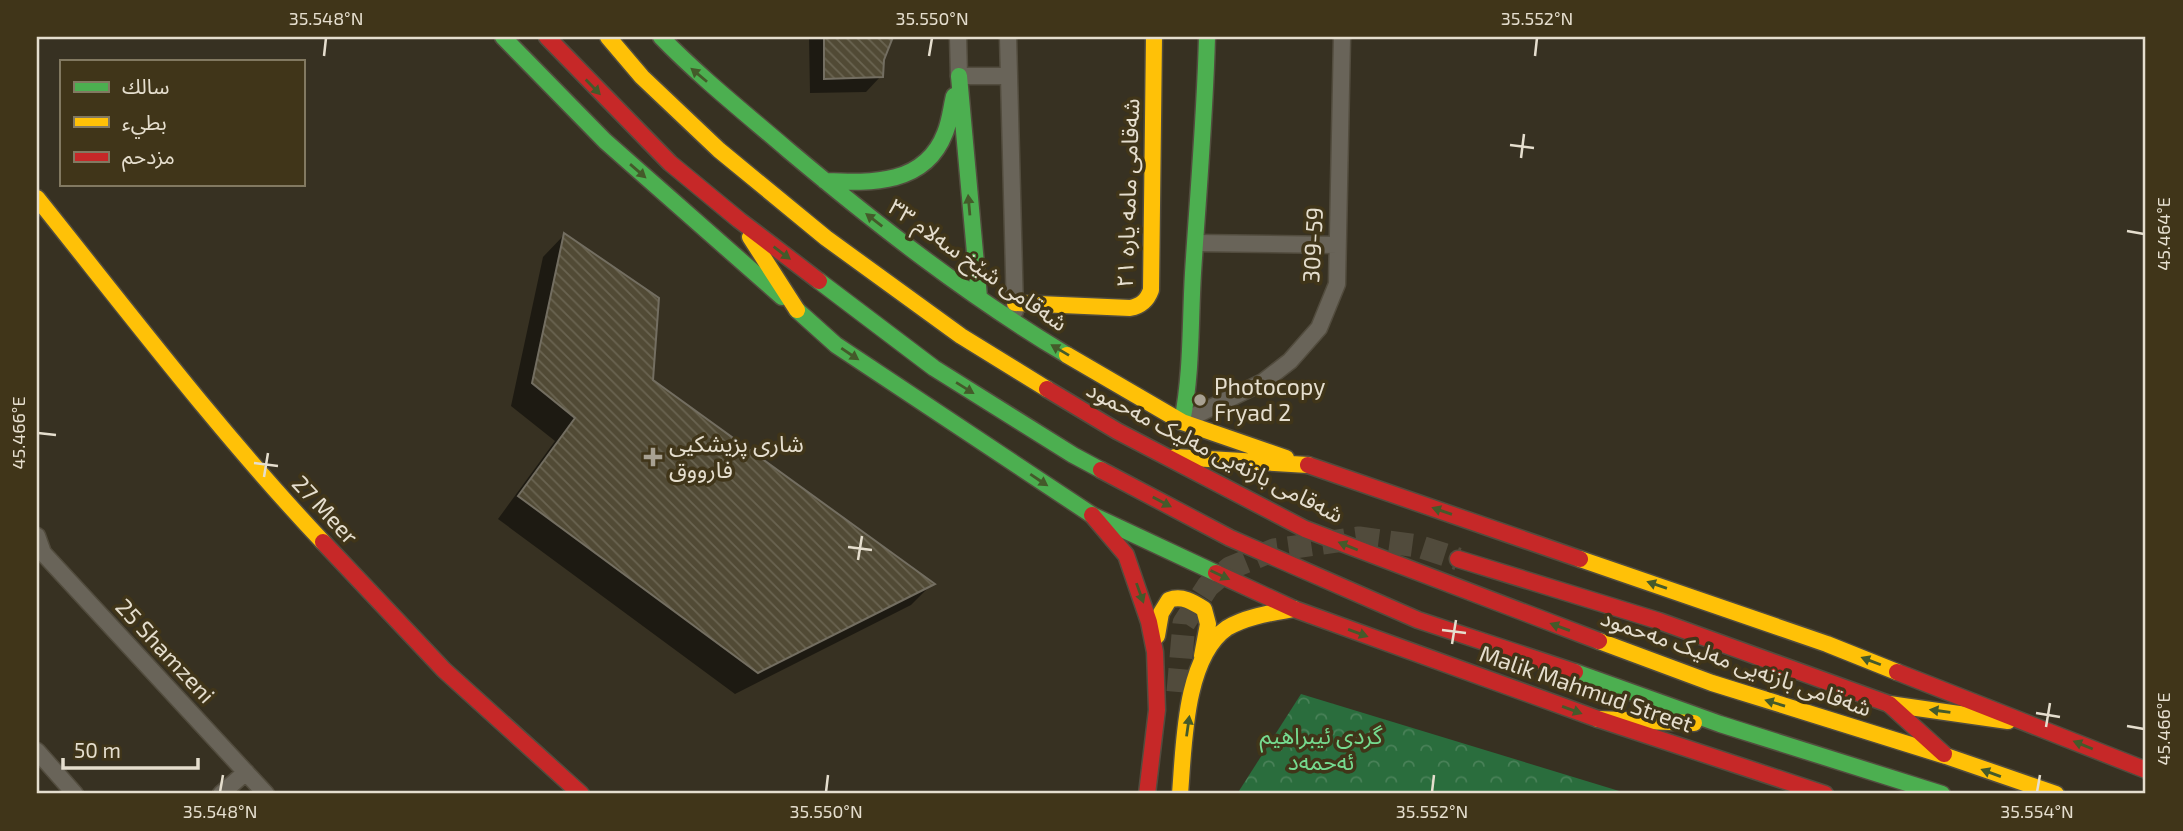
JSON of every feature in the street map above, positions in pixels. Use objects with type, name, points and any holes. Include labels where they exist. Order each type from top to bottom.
[{"type":"main road","points":[[503,37],[605,141],[836,345],[1092,515],[1126,555],[1149,622],[1155,652]]},
{"type":"main road","points":[[547,37],[670,163],[739,220],[934,368],[1073,455],[1230,538],[1418,620],[1585,675],[1720,724],[1942,794]]},
{"type":"main road","name":"شەقامی بازنەیی مەلیک مەحمود","points":[[608,37],[642,77],[719,150],[825,238],[961,336],[1117,431],[1166,457],[1305,528],[1419,575],[1712,683],[1946,756],[2056,794]]},
{"type":"main road","name":"شەقامی شێخ سەلام ٣٣","points":[[661,37],[691,68],[825,181],[888,230],[1016,322],[1182,422],[1827,644],[2032,724]]},
{"type":"main road","name":"شەقامی مامە یارە ٢١","points":[[1015,303],[1129,308],[1143,304],[1149,298],[1152,290],[1154,37]]},
{"type":"main road","points":[[1182,422],[1191,380],[1207,37]]},
{"type":"main road","points":[[825,181],[890,181],[921,167],[944,137],[959,76]]},
{"type":"main road","points":[[959,76],[979,297]]},
{"type":"main road","name":"27 Meer","points":[[37,198],[188,387],[288,505],[443,670],[581,794]]},
{"type":"main road","points":[[739,220],[797,310]]},
{"type":"main road","points":[[1166,457],[1308,465]]},
{"type":"main road","name":"Malik Mahmud Street","points":[[1092,515],[1294,609],[1598,719],[1825,794]]},
{"type":"main road","points":[[1458,559],[1660,621],[1889,705],[2032,724],[2146,770]]},
{"type":"main road","points":[[1147,794],[1157,710],[1155,652],[1160,609],[1165,602],[1178,597],[1191,599],[1204,609],[1208,624],[1191,706],[1180,794]]},
{"type":"main road","points":[[1202,663],[1215,640],[1230,628],[1265,614],[1294,609]]},
{"type":"main road","points":[[1164,794],[1169,778],[1178,692]]},
{"type":"main road","points":[[1889,705],[1946,756]]},
{"type":"main road","points":[[1598,719],[1720,724]]},
{"type":"street","points":[[958,37],[959,76],[1009,76]]},
{"type":"street","points":[[1008,37],[1016,322]]},
{"type":"street","name":"309-59","points":[[1182,422],[1263,382],[1290,361],[1319,328],[1337,284],[1342,37]]},
{"type":"street","points":[[1196,243],[1337,245]]},
{"type":"street","name":"25 Shamzeni","points":[[37,536],[40,554],[265,794]]},
{"type":"street","points":[[37,751],[75,794]]},
{"type":"street","points":[[220,794],[246,772]]},
{"type":"green space","name":"گردی ئیبراھیم ئەحمەد","points":[[1301,694],[1629,794],[1237,794]]},
{"type":"building","points":[[824,37],[893,37],[884,60],[883,77],[824,79]]},
{"type":"building","name":"شاری پزیشکیی فارووق","points":[[564,233],[659,298],[653,380],[935,584],[758,673],[518,496],[575,418],[532,383]]},
{"type":"tunnel","points":[[1178,692],[1184,623],[1208,586],[1230,568],[1274,550],[1359,538],[1418,546],[1458,559]]},
{"type":"traffic: fast","points":[[503,37],[605,141],[782,297]]},
{"type":"traffic: fast","points":[[661,37],[739,109],[889,232],[958,284],[1067,355]]},
{"type":"traffic: fast","points":[[1182,422],[1189,366],[1207,37]]},
{"type":"traffic: fast","points":[[959,76],[979,297]]},
{"type":"traffic: fast","points":[[825,181],[861,182],[911,172],[936,150],[945,133],[954,96]]},
{"type":"traffic: fast","points":[[819,281],[934,368],[1101,470]]},
{"type":"traffic: fast","points":[[797,310],[836,345],[1092,515],[1216,573]]},
{"type":"traffic: fast","points":[[1575,672],[1720,724],[1942,794]]},
{"type":"traffic: slow","points":[[608,37],[642,77],[719,150],[826,238],[961,336],[1047,389]]},
{"type":"traffic: slow","points":[[1015,303],[1130,308],[1143,302],[1149,294],[1154,37]]},
{"type":"traffic: slow","points":[[37,198],[212,416],[323,542]]},
{"type":"traffic: slow","points":[[750,237],[797,310]]},
{"type":"traffic: slow","points":[[1067,355],[1182,422],[1286,458]]},
{"type":"traffic: slow","points":[[1175,457],[1308,465]]},
{"type":"traffic: slow","points":[[1580,559],[1827,644],[1897,672]]},
{"type":"traffic: slow","points":[[1157,636],[1161,613],[1169,600],[1178,598],[1192,602],[1204,609],[1208,624],[1202,656]]},
{"type":"traffic: slow","points":[[1180,794],[1185,729],[1194,681],[1213,642],[1227,628],[1243,621],[1294,609]]},
{"type":"traffic: slow","points":[[1599,641],[1712,683],[1946,756],[2056,794]]},
{"type":"traffic: slow","points":[[1889,704],[2008,721]]},
{"type":"traffic: slow","points":[[1598,719],[1694,723]]},
{"type":"traffic: jam","points":[[547,37],[670,163],[819,281]]},
{"type":"traffic: jam","points":[[1047,389],[1117,431],[1305,529],[1599,641]]},
{"type":"traffic: jam","points":[[1308,465],[1580,559]]},
{"type":"traffic: jam","points":[[1101,470],[1230,538],[1418,620],[1575,672]]},
{"type":"traffic: jam","points":[[1092,515],[1126,555],[1149,622],[1155,652],[1157,710],[1147,794]]},
{"type":"traffic: jam","points":[[323,542],[444,670],[581,794]]},
{"type":"traffic: jam","points":[[1458,559],[1659,621],[1889,704],[1944,754]]},
{"type":"traffic: jam","points":[[1216,573],[1294,609],[1598,719],[1825,794]]},
{"type":"traffic: jam","points":[[1897,672],[2146,770]]},
{"type":"place","name":"Photocopy Fryad 2","points":[[1200,400]]},
{"type":"place","name":"شاری پزیشکیی فارووق","points":[[653,457]]}]
